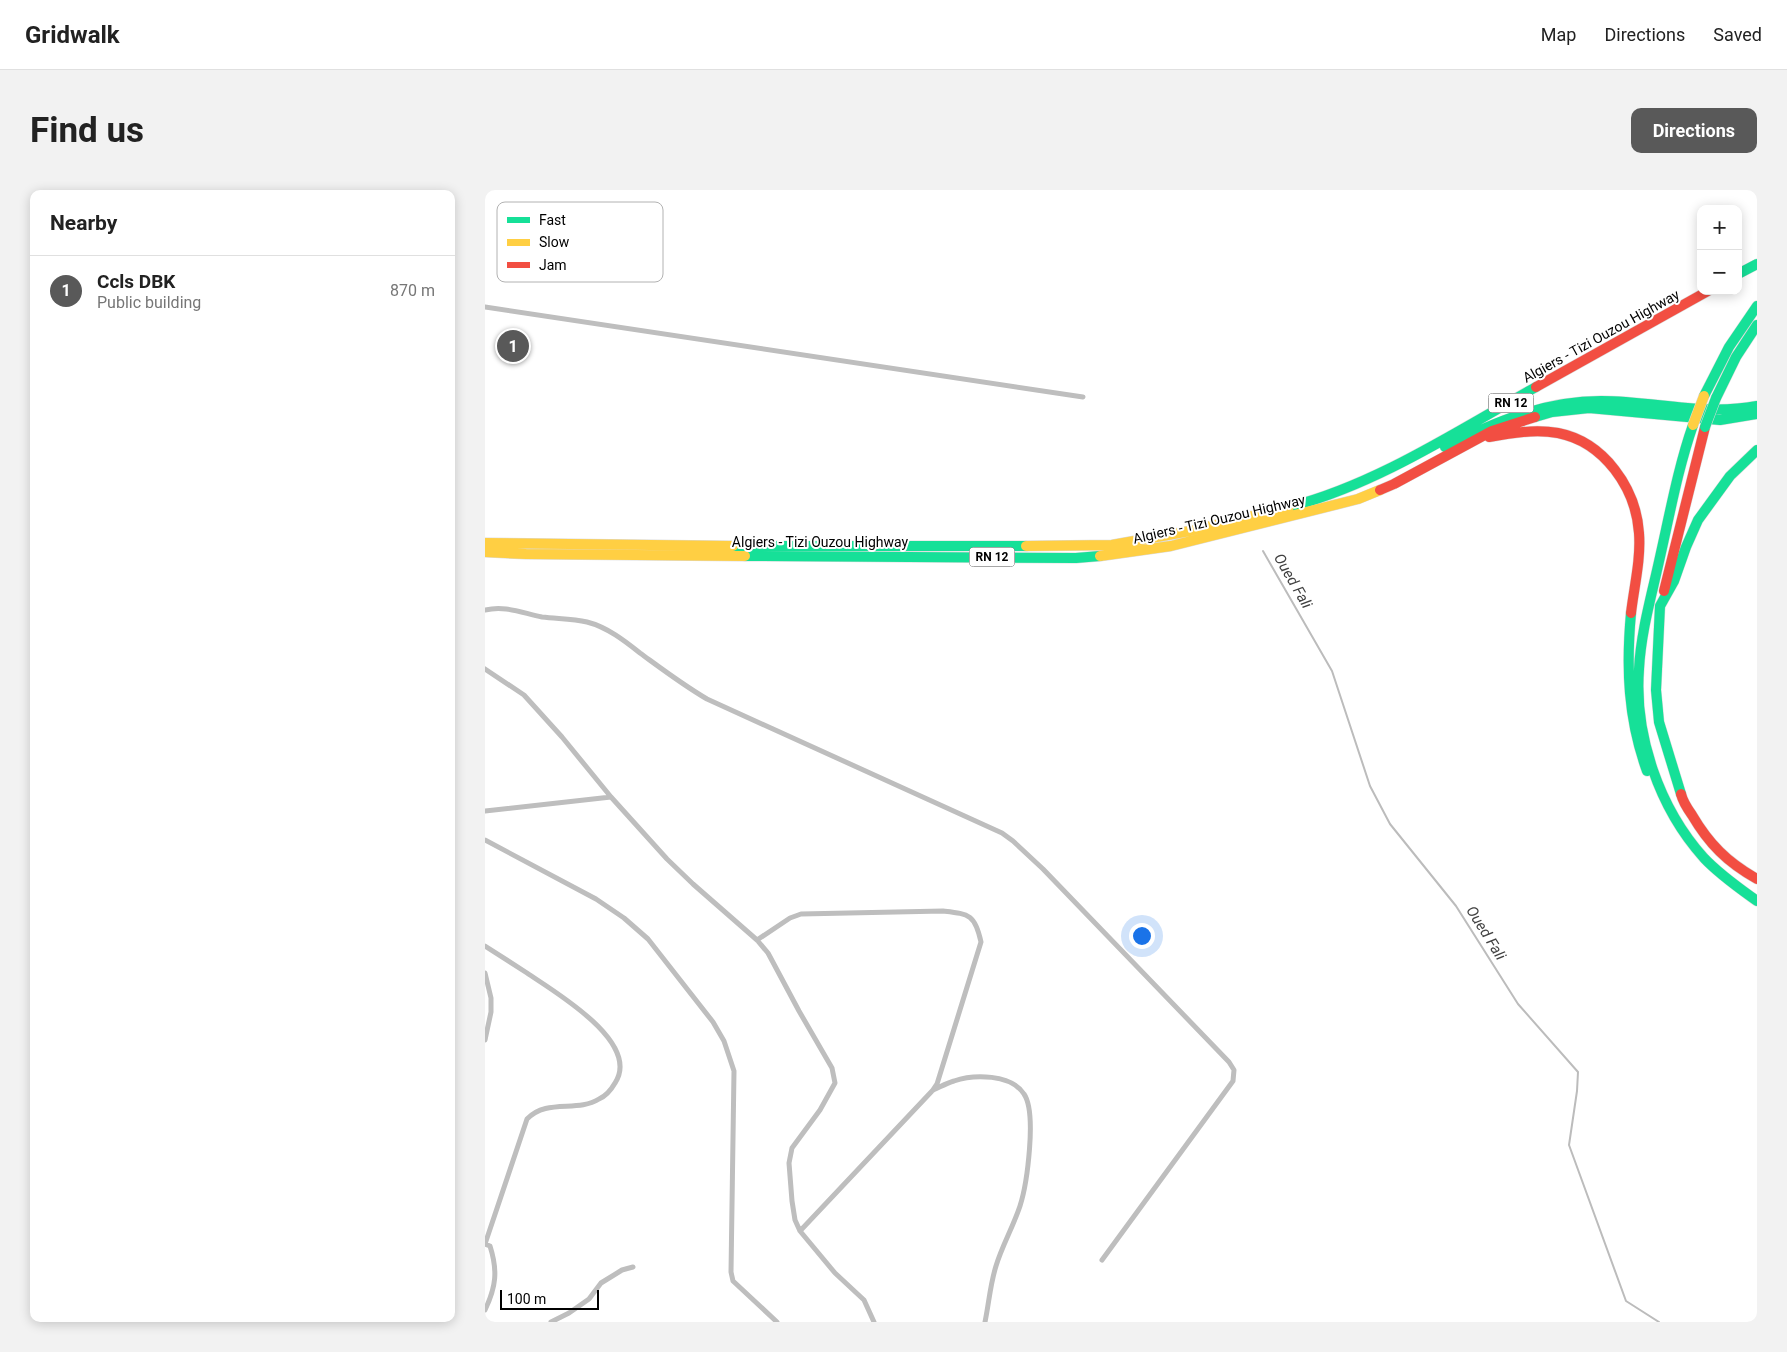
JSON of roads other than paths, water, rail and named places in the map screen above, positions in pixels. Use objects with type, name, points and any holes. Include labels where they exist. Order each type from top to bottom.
[{"type":"highway","points":[[1742,272],[1757,264]]},
{"type":"highway","name":"Algiers - Tizi Ouzou Highway","points":[[485,543],[813,547],[1111,545],[1190,531],[1308,502],[1335,493],[1399,465],[1701,295]]},
{"type":"highway","points":[[1663,795],[1642,726],[1638,684],[1648,607],[1682,458],[1693,425],[1704,396],[1724,355],[1741,327],[1757,306]]},
{"type":"highway","points":[[1757,325],[1736,357],[1715,398],[1705,427],[1661,606],[1656,690],[1659,722],[1682,799],[1704,835],[1723,856],[1741,870],[1757,879]]},
{"type":"highway","points":[[1335,493],[1350,491],[1370,484],[1489,425],[1539,407],[1598,400],[1721,412],[1757,406]]},
{"type":"highway","name":"Algiers - Tizi Ouzou Highway","points":[[485,554],[497,552],[536,554],[1076,558],[1114,556],[1171,546],[1357,499],[1395,484],[1492,431],[1523,419],[1553,412],[1576,409],[1604,409],[1720,420],[1757,414]]},
{"type":"highway","points":[[1478,439],[1531,432],[1567,435],[1583,442],[1599,454],[1610,465],[1627,489],[1638,523],[1639,538],[1639,555],[1629,634],[1631,713],[1646,768],[1697,850],[1721,873],[1757,901]]},
{"type":"highway","points":[[1661,606],[1674,581],[1685,547],[1698,520],[1711,499],[1757,450]]},
{"type":"street","points":[[485,307],[1083,397]]},
{"type":"street","points":[[485,610],[494,608],[509,609],[543,617],[588,622],[604,628],[691,690],[707,699],[1002,833],[1013,840],[1043,869],[1229,1062],[1234,1070],[1233,1081],[1102,1260]]},
{"type":"street","points":[[485,670],[524,695],[667,859],[757,940],[768,953],[832,1068],[835,1083],[821,1110],[792,1148],[789,1163],[795,1220],[800,1231],[835,1273],[864,1300],[874,1322]]},
{"type":"street","points":[[485,811],[611,797]]},
{"type":"street","points":[[485,840],[596,899],[624,918],[649,939],[713,1022],[724,1041],[734,1071],[731,1272],[733,1281],[777,1322]]},
{"type":"street","points":[[757,940],[791,918],[801,914],[943,911],[965,914],[977,925],[981,942],[937,1084],[800,1231]]},
{"type":"street","points":[[485,946],[562,996],[589,1016],[614,1048],[620,1062],[618,1080],[611,1090],[600,1099],[591,1103],[538,1110],[527,1119],[485,1244],[489,1246],[495,1269],[495,1286],[485,1310]]},
{"type":"street","points":[[485,973],[485,980],[491,998],[491,1012],[485,1040]]},
{"type":"street","points":[[933,1090],[955,1080],[976,1077],[998,1077],[1024,1093],[1028,1104],[1029,1154],[1026,1179],[1020,1206],[996,1263],[985,1322]]},
{"type":"street","points":[[551,1322],[569,1313],[589,1299],[601,1283],[622,1270],[633,1267]]},
{"type":"waterway","name":"Oued Fali","points":[[1263,551],[1332,671],[1370,786],[1390,824],[1456,906],[1518,1004],[1578,1072],[1569,1145],[1626,1301],[1659,1322]]},
{"type":"place","name":"Ccls DBK","points":[[513,346]]}]
